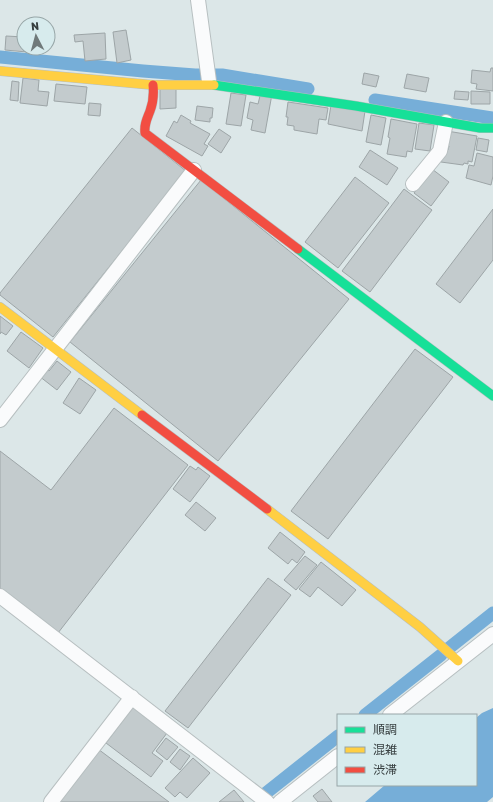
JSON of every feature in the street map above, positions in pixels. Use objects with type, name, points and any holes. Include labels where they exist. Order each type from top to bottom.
[{"type":"street","points":[[198,0],[208,66],[209,83]]},
{"type":"street","points":[[0,71],[153,85],[209,83],[446,122],[493,128]]},
{"type":"street","points":[[153,85],[154,92],[144,133],[493,396]]},
{"type":"street","points":[[413,184],[440,151],[446,122]]},
{"type":"street","points":[[0,420],[194,170]]},
{"type":"street","points":[[0,307],[294,528],[420,627],[458,661]]},
{"type":"street","points":[[0,596],[267,802]]},
{"type":"street","points":[[391,714],[493,634]]},
{"type":"street","points":[[51,802],[132,697]]},
{"type":"street","points":[[280,802],[337,757]]},
{"type":"water","points":[[493,708],[493,797],[487,802],[365,802],[384,786],[477,786],[477,717]]},
{"type":"building","points":[[126,30],[131,60],[117,63],[113,32]]},
{"type":"building","points":[[105,33],[106,59],[85,61],[83,41],[75,42],[74,35]]},
{"type":"building","points":[[6,36],[16,37],[16,51],[5,50]]},
{"type":"building","points":[[491,68],[493,68],[493,91],[476,89],[477,84],[471,83],[472,70],[490,72]]},
{"type":"building","points":[[364,73],[379,76],[376,87],[362,84]]},
{"type":"building","points":[[407,74],[429,78],[426,92],[404,88]]},
{"type":"building","points":[[23,78],[39,80],[38,91],[49,92],[47,106],[20,103]]},
{"type":"building","points":[[12,81],[19,82],[18,101],[10,100]]},
{"type":"building","points":[[56,84],[87,87],[85,104],[54,101]]},
{"type":"building","points":[[160,89],[176,89],[176,108],[160,109]]},
{"type":"building","points":[[455,91],[469,92],[468,100],[454,99]]},
{"type":"building","points":[[471,91],[490,92],[490,104],[471,104]]},
{"type":"building","points":[[261,92],[272,94],[265,133],[251,130],[253,120],[247,118],[250,102],[258,104]]},
{"type":"building","points":[[231,93],[246,95],[241,126],[226,124]]},
{"type":"building","points":[[288,102],[328,108],[326,120],[319,119],[317,134],[294,130],[294,126],[287,125],[288,117],[286,117]]},
{"type":"building","points":[[89,103],[101,104],[100,116],[88,115]]},
{"type":"building","points":[[331,105],[365,111],[362,131],[328,124]]},
{"type":"building","points":[[197,106],[213,108],[210,122],[195,120]]},
{"type":"building","points":[[181,115],[191,121],[190,123],[210,134],[204,144],[208,146],[202,156],[166,136],[174,121],[177,123]]},
{"type":"building","points":[[371,115],[386,118],[381,145],[366,142]]},
{"type":"building","points":[[391,119],[417,124],[412,152],[407,151],[406,157],[387,154]]},
{"type":"building","points":[[419,123],[434,125],[430,151],[415,149]]},
{"type":"building","points":[[132,128],[186,171],[53,337],[0,295],[0,293]]},
{"type":"building","points":[[219,129],[231,137],[221,153],[208,144]]},
{"type":"building","points":[[447,131],[477,136],[472,162],[468,161],[468,164],[464,163],[463,165],[441,162],[443,150],[448,150],[449,146],[444,145]]},
{"type":"building","points":[[478,138],[489,140],[487,152],[476,150]]},
{"type":"building","points":[[370,150],[398,168],[387,185],[359,167]]},
{"type":"building","points":[[477,153],[493,157],[493,176],[491,185],[466,178],[469,165],[474,166]]},
{"type":"building","points":[[432,169],[449,182],[431,206],[414,193]]},
{"type":"building","points":[[355,177],[389,203],[338,268],[305,242]]},
{"type":"building","points":[[201,180],[349,299],[218,461],[70,342]]},
{"type":"building","points":[[404,189],[432,210],[370,292],[342,271]]},
{"type":"building","points":[[493,209],[493,260],[460,303],[436,284]]},
{"type":"building","points":[[0,316],[13,326],[6,335],[1,332],[0,334]]},
{"type":"building","points":[[21,332],[43,348],[29,368],[7,351]]},
{"type":"building","points":[[415,349],[453,377],[328,539],[291,511]]},
{"type":"building","points":[[57,361],[71,372],[57,390],[39,376],[45,368],[49,371]]},
{"type":"building","points":[[79,378],[96,390],[80,414],[63,403]]},
{"type":"building","points":[[114,408],[188,465],[58,633],[0,589],[0,451],[51,490]]},
{"type":"building","points":[[190,466],[196,470],[198,467],[210,476],[190,502],[173,489]]},
{"type":"building","points":[[196,502],[216,518],[205,531],[185,515]]},
{"type":"building","points":[[280,532],[305,552],[297,563],[292,559],[288,564],[268,548]]},
{"type":"building","points":[[305,556],[317,565],[296,590],[284,580]]},
{"type":"building","points":[[321,562],[356,590],[342,606],[318,587],[310,597],[299,589]]},
{"type":"building","points":[[268,578],[291,595],[188,728],[165,711]]},
{"type":"building","points":[[133,707],[167,733],[152,753],[163,761],[151,777],[106,743]]},
{"type":"building","points":[[166,738],[178,747],[167,760],[156,751]]},
{"type":"building","points":[[98,749],[169,802],[57,802]]},
{"type":"building","points":[[180,749],[190,756],[180,770],[170,762]]},
{"type":"building","points":[[193,758],[210,773],[187,798],[180,792],[175,797],[165,788]]},
{"type":"building","points":[[322,789],[332,802],[318,802],[313,796]]},
{"type":"building","points":[[234,790],[244,802],[219,802]]},
{"type":"waterway","points":[[0,57],[143,71],[195,75],[222,75],[308,89]]},
{"type":"waterway","points":[[375,100],[493,118]]},
{"type":"waterway","points":[[449,648],[493,613]]},
{"type":"waterway","points":[[366,714],[441,655]]},
{"type":"waterway","points":[[266,793],[337,737]]},
{"type":"traffic: fast","points":[[214,85],[356,106],[480,128],[493,128]]},
{"type":"traffic: fast","points":[[298,249],[493,396]]},
{"type":"traffic: slow","points":[[0,71],[153,85],[214,85]]},
{"type":"traffic: slow","points":[[0,307],[142,415]]},
{"type":"traffic: slow","points":[[267,509],[420,627],[458,661]]},
{"type":"traffic: jam","points":[[153,85],[153,102],[145,124],[145,133],[298,249]]},
{"type":"traffic: jam","points":[[142,415],[267,509]]}]
